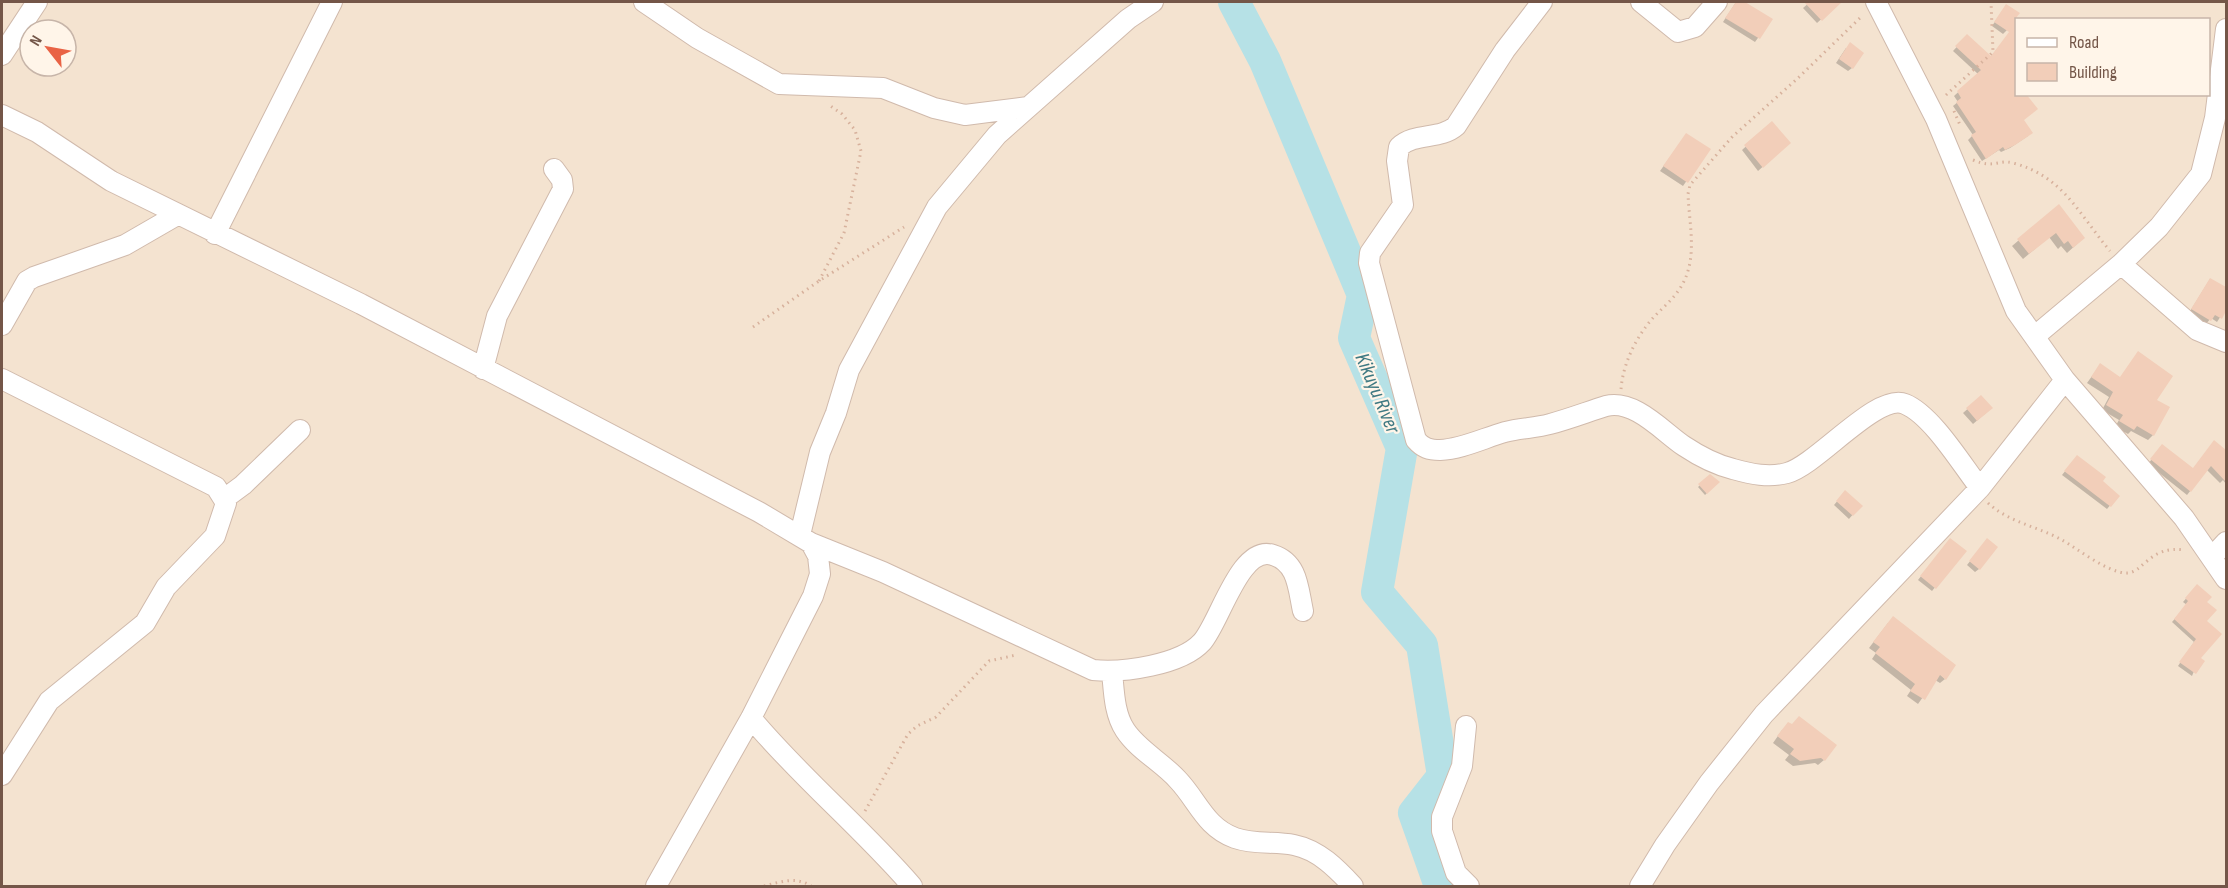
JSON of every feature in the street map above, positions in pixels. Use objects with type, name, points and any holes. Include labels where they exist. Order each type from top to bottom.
[{"type":"street","points":[[2,55],[37,2]]},
{"type":"street","points":[[215,234],[333,2]]},
{"type":"street","points":[[644,2],[757,74],[779,84],[803,87],[826,85],[883,88],[934,108],[965,115],[1028,107]]},
{"type":"street","points":[[656,886],[751,718],[813,596],[820,574],[818,556],[806,539],[820,452],[836,413],[849,370],[937,207],[997,135],[1128,19],[1152,2]]},
{"type":"street","points":[[1542,2],[1505,50],[1456,126],[1450,131],[1415,138],[1400,147],[1397,161],[1403,205],[1374,244],[1369,262],[1416,440],[1421,445],[1441,450],[1467,445],[1508,431],[1548,425],[1606,406],[1623,406],[1641,414],[1706,459],[1731,469],[1772,476],[1802,467],[1860,421],[1888,404],[1905,403],[1920,414],[1943,440],[1978,490]]},
{"type":"street","points":[[1641,2],[1678,32],[1695,27],[1717,2]]},
{"type":"street","points":[[1876,2],[1952,153],[2000,278],[2016,310],[2065,380],[2184,518],[2226,579]]},
{"type":"street","points":[[2035,336],[2121,264],[2158,227],[2201,174],[2215,118],[2226,28]]},
{"type":"street","points":[[2,115],[37,132],[111,181],[361,304],[806,539],[883,572],[1093,670],[1112,672],[1135,669],[1181,656],[1201,643],[1216,622],[1244,566],[1255,557],[1269,553],[1284,559],[1292,568],[1303,611]]},
{"type":"street","points":[[483,369],[497,316],[563,189],[562,180],[554,169]]},
{"type":"street","points":[[2,325],[16,297],[27,281],[33,277],[125,245],[177,215]]},
{"type":"street","points":[[2121,264],[2197,330],[2226,342]]},
{"type":"street","points":[[2,379],[216,486],[226,503],[215,536],[166,587],[145,623],[49,701],[2,775]]},
{"type":"street","points":[[1640,886],[1665,845],[1709,783],[1764,714],[1978,490],[2065,380]]},
{"type":"street","points":[[224,499],[243,485],[300,430]]},
{"type":"street","points":[[2209,554],[2226,542]]},
{"type":"street","points":[[1112,672],[1116,708],[1124,729],[1136,744],[1179,781],[1203,815],[1215,827],[1233,837],[1253,843],[1294,845],[1316,853],[1353,886]]},
{"type":"street","points":[[751,718],[786,759],[854,824],[912,886]]},
{"type":"street","points":[[1466,726],[1462,766],[1442,817],[1442,831],[1456,873],[1469,886]]},
{"type":"path","points":[[1623,406],[1621,384],[1633,347],[1644,329],[1679,290],[1688,269],[1692,246],[1688,194],[1690,184],[1734,136],[1797,80],[1876,2]]},
{"type":"path","points":[[1960,127],[1945,94],[1971,74],[1993,52],[1991,2]]},
{"type":"path","points":[[803,87],[842,114],[855,130],[861,151],[844,233],[819,281]]},
{"type":"path","points":[[1952,153],[1988,166],[2010,162],[2053,180],[2066,192],[2121,264]]},
{"type":"path","points":[[753,327],[819,281],[908,225]]},
{"type":"path","points":[[1978,490],[2006,517],[2051,534],[2090,558],[2122,572],[2134,571],[2154,554],[2166,550],[2209,554]]},
{"type":"path","points":[[854,824],[875,796],[909,734],[917,726],[936,717],[989,661],[1026,652],[1036,645]]},
{"type":"path","points":[[764,886],[798,880],[811,886]]},
{"type":"shaded area","points":[[2,2],[2226,2],[2226,886],[2,886]]},
{"type":"building","points":[[1736,2],[1745,2],[1773,19],[1760,39],[1725,18]]},
{"type":"building","points":[[1804,2],[1842,2],[1822,21]]},
{"type":"building","points":[[2006,4],[2020,13],[2015,18],[2015,96],[2028,96],[2038,109],[2024,120],[2033,133],[2005,150],[2003,147],[1986,159],[1971,135],[1976,132],[1956,102],[1961,98],[1957,91],[1981,70],[1955,46],[1967,34],[1991,56],[2009,32],[1994,22]]},
{"type":"building","points":[[1850,42],[1864,53],[1853,69],[1839,59]]},
{"type":"building","points":[[1772,121],[1791,143],[1763,168],[1744,145]]},
{"type":"building","points":[[1686,133],[1711,149],[1688,183],[1663,166]]},
{"type":"building","points":[[2059,204],[2085,238],[2073,248],[2068,241],[2064,244],[2056,233],[2029,254],[2017,239]]},
{"type":"building","points":[[2210,278],[2226,287],[2226,311],[2222,319],[2215,315],[2211,321],[2191,309]]},
{"type":"building","points":[[2138,351],[2173,376],[2157,400],[2170,407],[2154,436],[2137,426],[2134,430],[2119,421],[2123,415],[2106,405],[2113,392],[2091,377],[2100,363],[2120,377]]},
{"type":"building","points":[[1981,395],[1993,408],[1977,421],[1966,408]]},
{"type":"building","points":[[2214,440],[2226,450],[2226,482],[2211,466],[2191,492],[2150,459],[2162,444],[2193,468]]},
{"type":"building","points":[[2077,455],[2106,477],[2103,481],[2120,496],[2111,507],[2064,471]]},
{"type":"building","points":[[1710,474],[1720,482],[1707,494],[1698,484]]},
{"type":"building","points":[[1845,490],[1863,506],[1853,516],[1836,501]]},
{"type":"building","points":[[1950,538],[1967,551],[1936,589],[1920,576]]},
{"type":"building","points":[[1987,538],[1998,547],[1980,570],[1969,561]]},
{"type":"building","points":[[2197,584],[2212,597],[2207,602],[2217,610],[2207,621],[2222,634],[2201,658],[2205,661],[2196,674],[2179,662],[2196,639],[2174,619],[2188,601],[2185,598]]},
{"type":"building","points":[[1893,616],[1956,665],[1946,680],[1940,675],[1925,700],[1910,691],[1915,684],[1875,653],[1880,647],[1873,642]]},
{"type":"building","points":[[1799,716],[1837,745],[1825,761],[1821,758],[1800,761],[1790,754],[1794,749],[1777,736],[1788,722],[1792,724]]},
{"type":"waterway","name":"Kikuyu River","points":[[1234,2],[1265,61],[1363,295],[1354,338],[1402,448],[1377,592],[1422,645],[1443,776],[1414,813],[1440,886]]}]
